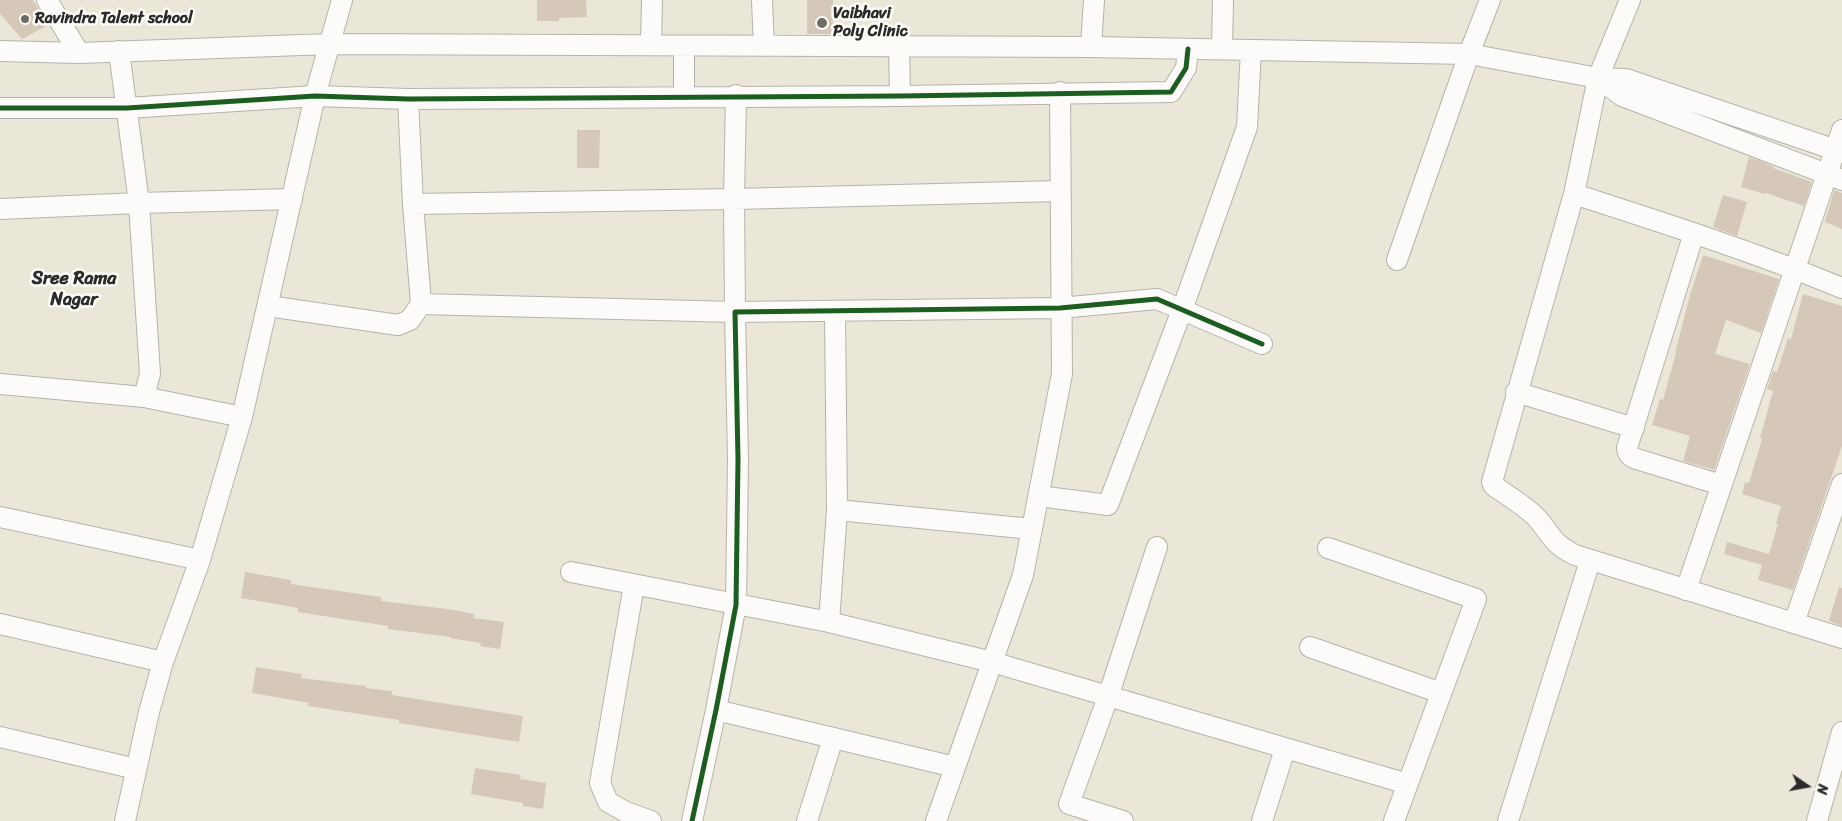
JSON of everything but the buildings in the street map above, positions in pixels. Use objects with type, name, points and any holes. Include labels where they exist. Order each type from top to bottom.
[{"type":"street","points":[[47,0],[78,53]]},
{"type":"street","points":[[125,821],[149,712],[163,662],[200,560],[242,417],[315,96],[342,0]]},
{"type":"street","points":[[651,45],[652,0]]},
{"type":"street","points":[[762,0],[764,46]]},
{"type":"street","points":[[1091,47],[1094,0]]},
{"type":"street","points":[[1222,48],[1223,0]]},
{"type":"street","points":[[1397,260],[1469,54],[1490,0]]},
{"type":"street","points":[[1630,0],[1598,78],[1574,194],[1516,392],[1492,482],[1494,486],[1531,513],[1562,549],[1590,561],[1842,638]]},
{"type":"street","points":[[0,51],[78,53],[330,44],[1222,48],[1469,54],[1598,78],[1626,79],[1839,151]]},
{"type":"street","points":[[684,46],[684,97]]},
{"type":"street","points":[[899,46],[900,96]]},
{"type":"street","points":[[0,108],[127,108],[315,96],[408,98],[684,97],[736,95],[900,96],[1060,92],[1171,92],[1186,68],[1188,49]]},
{"type":"street","points":[[1038,496],[1108,504],[1182,310],[1247,127],[1251,50]]},
{"type":"street","points":[[119,51],[139,203],[150,374],[144,397]]},
{"type":"street","points":[[1598,78],[1622,96],[1834,177]]},
{"type":"street","points":[[936,821],[1023,575],[1062,374],[1060,308],[1060,92]]},
{"type":"street","points":[[692,821],[736,605],[738,459],[734,199],[736,95]]},
{"type":"street","points":[[268,306],[398,325],[410,320],[420,304],[408,98]]},
{"type":"street","points":[[1686,590],[1794,269],[1834,177],[1842,130]]},
{"type":"street","points":[[413,204],[1060,191]]},
{"type":"street","points":[[1574,194],[1694,233],[1842,288]]},
{"type":"street","points":[[0,209],[292,199]]},
{"type":"street","points":[[1694,233],[1627,448],[1628,454],[1631,457],[1722,485]]},
{"type":"street","points":[[420,304],[735,312],[1060,308],[1157,299],[1262,344]]},
{"type":"street","points":[[829,622],[837,510],[835,311]]},
{"type":"street","points":[[0,384],[144,397],[242,417]]},
{"type":"street","points":[[1516,392],[1634,428]]},
{"type":"street","points":[[1794,623],[1836,521],[1842,484]]},
{"type":"street","points":[[837,510],[1032,529]]},
{"type":"street","points":[[0,517],[200,560]]},
{"type":"street","points":[[1123,821],[1069,804],[1108,697],[1157,547]]},
{"type":"street","points":[[1328,548],[1476,599],[1394,821]]},
{"type":"street","points":[[1508,821],[1590,561]]},
{"type":"street","points":[[572,572],[829,622],[992,662],[1408,784]]},
{"type":"street","points":[[634,585],[600,784],[608,802],[626,812],[651,821]]},
{"type":"street","points":[[0,624],[163,662]]},
{"type":"street","points":[[1310,647],[1441,693]]},
{"type":"street","points":[[716,710],[955,767]]},
{"type":"street","points":[[1817,821],[1842,732]]},
{"type":"street","points":[[0,737],[136,769]]},
{"type":"street","points":[[807,821],[833,738]]},
{"type":"street","points":[[1262,821],[1285,749]]},
{"type":"cycle path","points":[[0,108],[127,108],[315,96],[408,99],[900,96],[1171,92],[1186,68],[1188,49]]},
{"type":"cycle path","points":[[692,821],[736,605],[738,459],[735,312],[1060,308],[1157,299],[1262,344]]},
{"type":"place","name":"Ravindra Talent school","points":[[25,19]]},
{"type":"place","name":"Vaibhavi Poly Clinic","points":[[822,23]]},
{"type":"district","name":"Sree Rama Nagar","points":[[74,289]]}]
